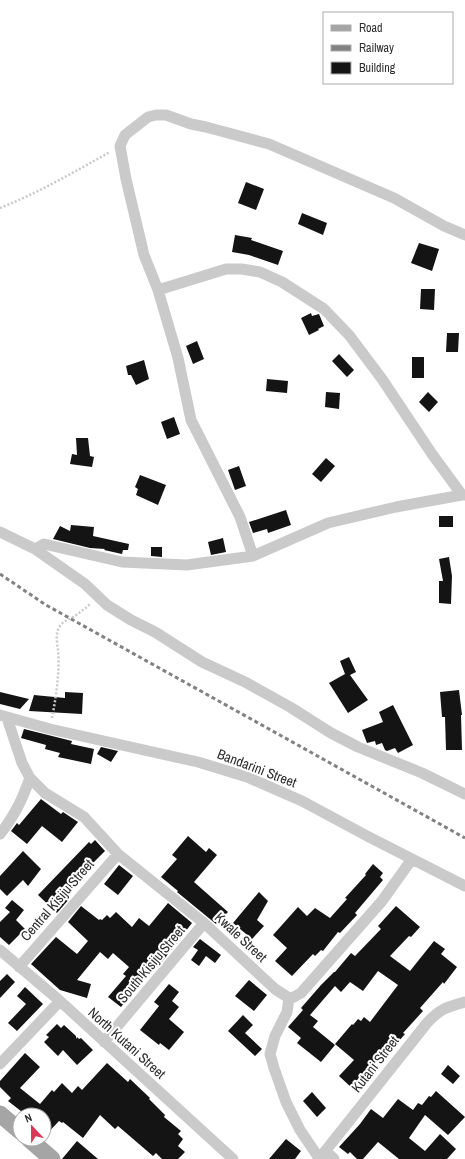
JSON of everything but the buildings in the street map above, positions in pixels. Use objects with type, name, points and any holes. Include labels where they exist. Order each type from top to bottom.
[{"type":"main road","points":[[0,1114],[12,1124]]},
{"type":"main road","points":[[38,1147],[52,1159]]},
{"type":"street","points":[[253,556],[240,518],[191,420],[178,358],[158,290],[144,255],[126,179],[120,146],[125,135],[142,121],[156,115],[166,115],[191,124],[206,126],[269,144],[394,198],[444,226],[465,235]]},
{"type":"street","points":[[35,549],[44,544],[122,562],[187,565],[253,556],[328,523],[396,507],[464,495],[432,454],[382,379],[354,342],[324,309],[282,282],[260,272],[242,269],[226,269],[158,290]]},
{"type":"street","points":[[0,532],[35,549],[85,584],[107,605],[131,620],[155,632],[202,662],[245,682],[290,707],[331,733],[358,747],[422,773],[465,794]]},
{"type":"street","name":"Bandarini Street","points":[[3,716],[198,762],[247,777],[302,801],[368,837],[465,886]]},
{"type":"street","name":"Kwale Street","points":[[3,716],[22,763],[30,778],[45,793],[84,817],[118,854],[204,923],[275,989],[289,998]]},
{"type":"street","points":[[0,834],[12,818],[23,797],[30,778]]},
{"type":"street","name":"Central Kisiju Street","points":[[19,967],[118,854]]},
{"type":"street","points":[[325,1157],[303,1135],[286,1102],[270,1054],[275,1036],[287,1012],[289,998],[300,993],[382,901],[412,859]]},
{"type":"street","name":"South Kisiju Street","points":[[104,1042],[204,923]]},
{"type":"street","name":"North Kutani Street","points":[[0,950],[60,1001],[233,1159]]},
{"type":"street","points":[[0,1064],[60,1001]]},
{"type":"street","name":"Kutani Street","points":[[325,1157],[434,1015],[444,1008],[465,1002]]},
{"type":"path","points":[[0,208],[71,173],[120,146]]},
{"type":"path","points":[[50,728],[55,703],[58,628],[62,623],[71,619],[89,606],[98,596]]},
{"type":"railway","points":[[0,574],[46,605],[465,838]]}]
